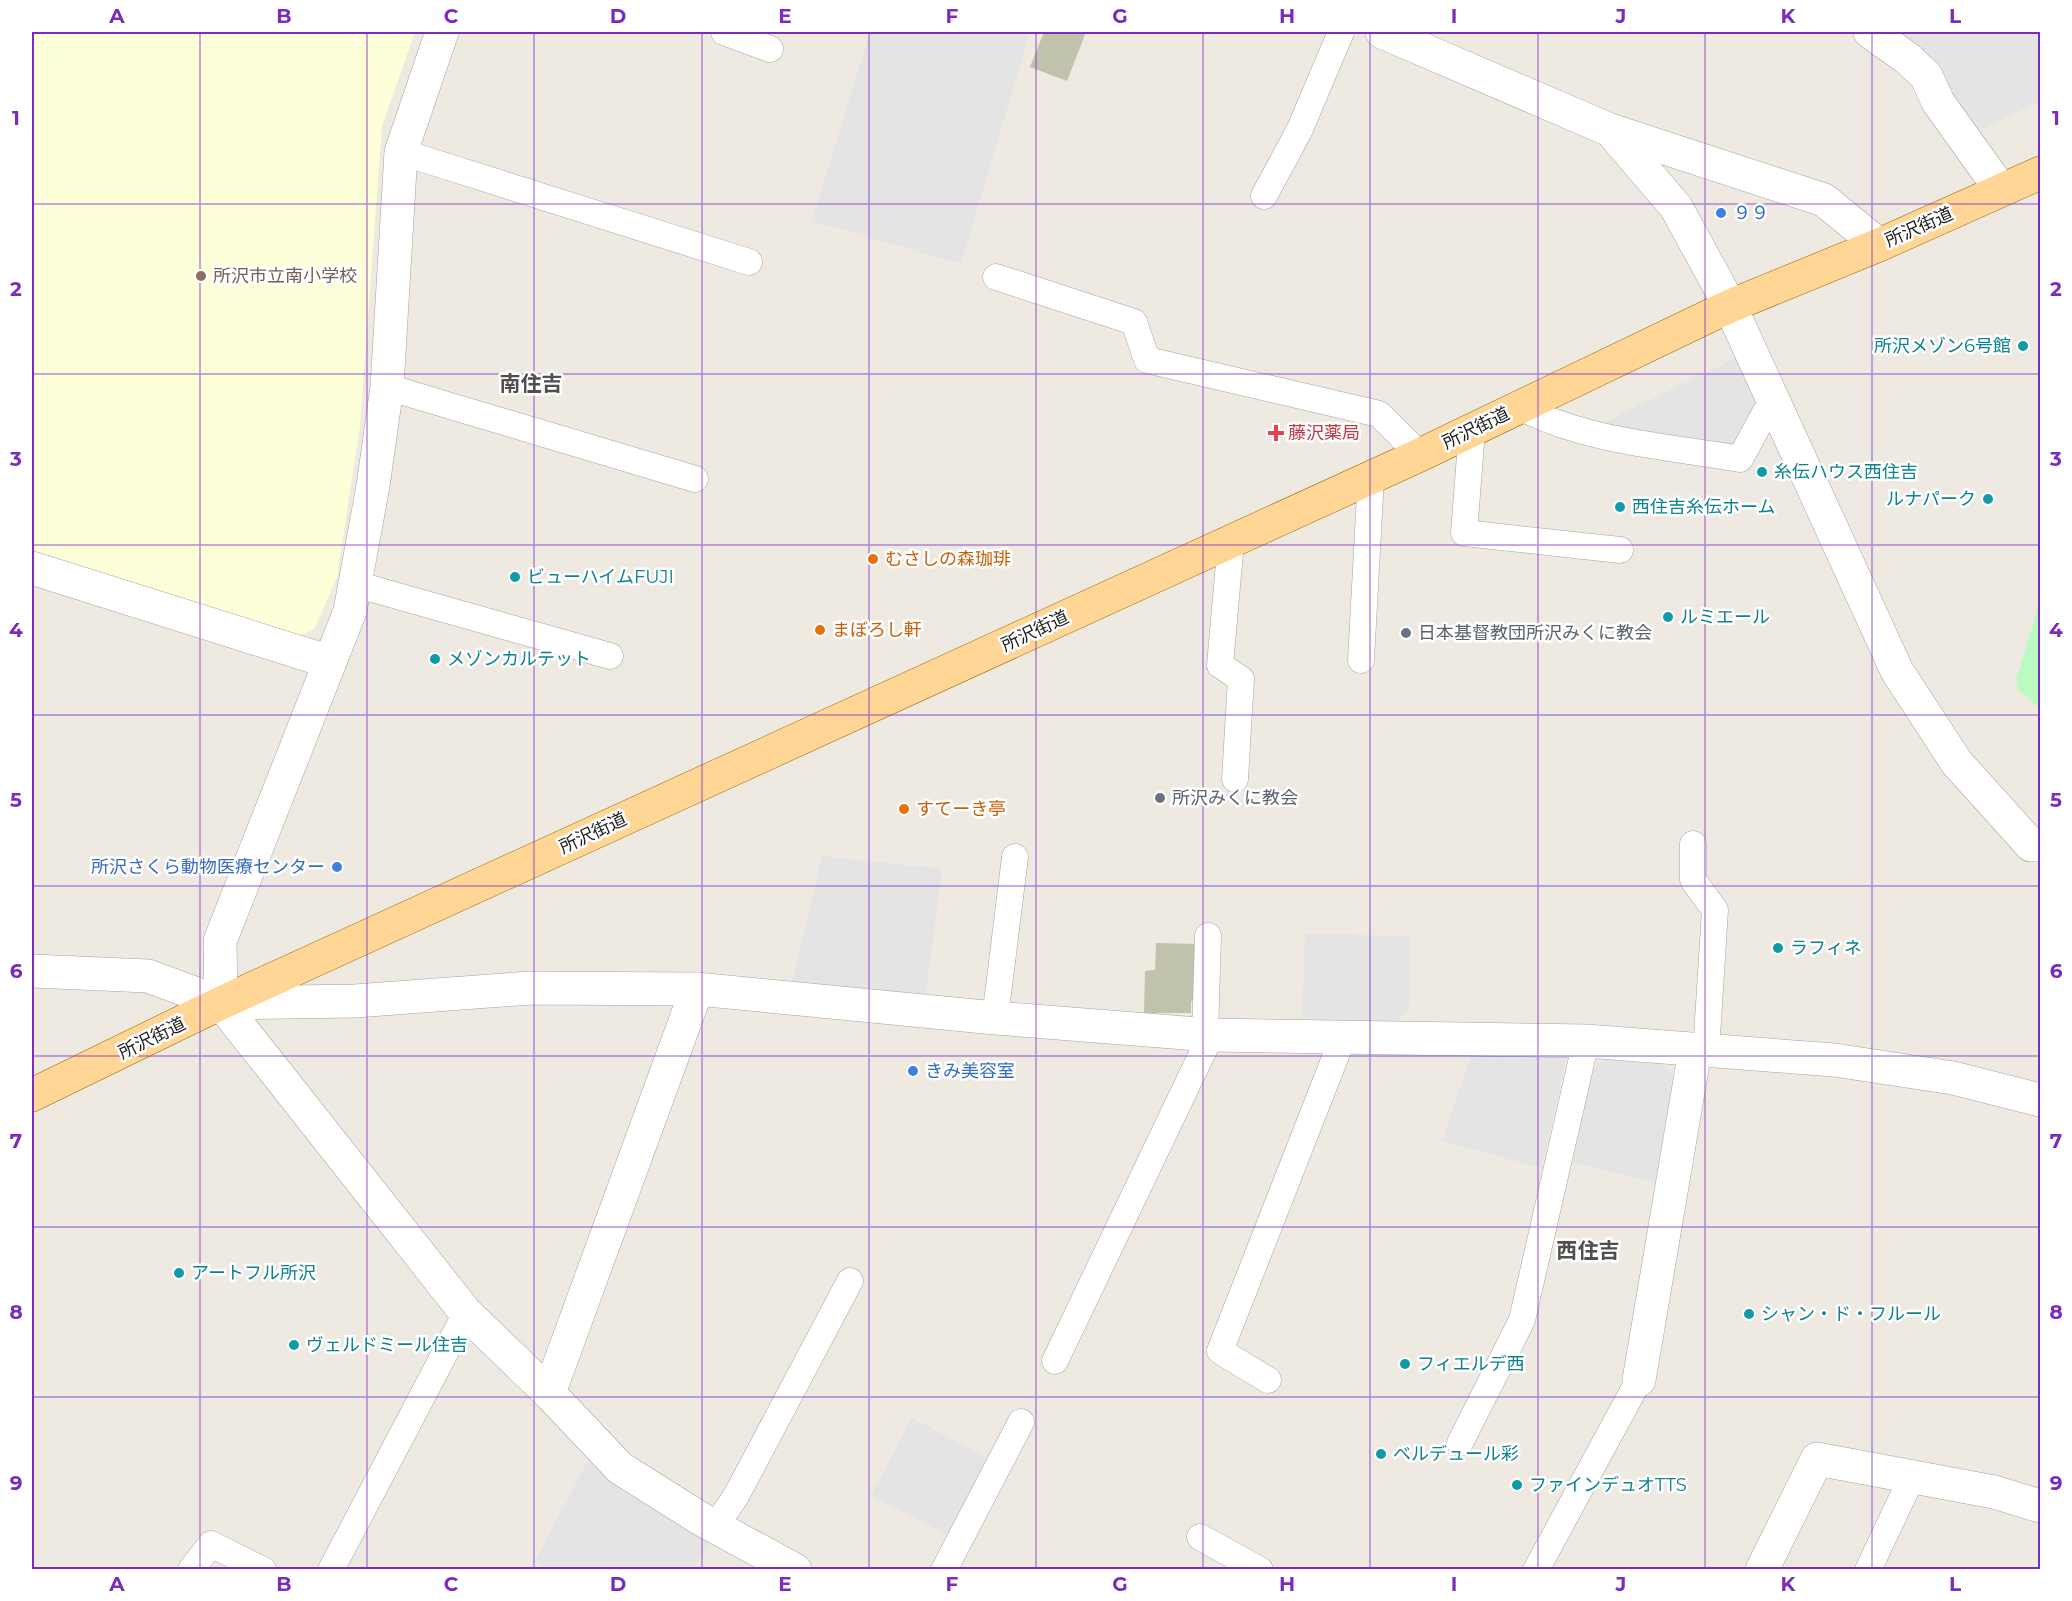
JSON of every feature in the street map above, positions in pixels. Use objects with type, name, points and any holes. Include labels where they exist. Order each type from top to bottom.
[{"type":"main road","name":"所沢街道","points":[[32,1095],[221,1003],[1420,455],[1730,306],[1879,245],[2040,173]]},
{"type":"street","points":[[441,32],[401,152],[387,387],[373,486],[350,612],[220,941],[221,1003],[465,1313],[549,1393],[620,1468],[773,1565]]},
{"type":"street","points":[[1384,32],[1610,130],[1824,200],[1879,245]]},
{"type":"street","points":[[1870,32],[1907,58],[1926,76],[1938,102],[2001,190]]},
{"type":"street","points":[[1610,130],[1676,207],[1730,306],[1897,671],[1957,763],[2031,845],[2040,845]]},
{"type":"street","points":[[32,568],[330,662]]},
{"type":"street","points":[[32,971],[148,976],[221,1003],[355,1001],[530,988],[697,989],[995,1018],[1208,1034],[1586,1041],[1845,1062],[1953,1078],[2040,1100]]},
{"type":"street","points":[[549,1393],[697,989]]},
{"type":"street","points":[[1638,1380],[1701,1051]]},
{"type":"street","points":[[1762,1569],[1817,1459],[1994,1492],[2040,1506]]},
{"type":"lane","points":[[724,32],[770,48]]},
{"type":"lane","points":[[1264,196],[1300,129],[1341,32]]},
{"type":"lane","points":[[401,152],[749,262]]},
{"type":"lane","points":[[996,278],[1134,322],[1147,360],[1379,414],[1420,455]]},
{"type":"lane","points":[[387,387],[695,479]]},
{"type":"lane","points":[[1520,407],[1548,421],[1578,431],[1740,459],[1772,400]]},
{"type":"lane","points":[[1473,430],[1464,533],[1620,550]]},
{"type":"lane","points":[[1361,660],[1371,477]]},
{"type":"lane","points":[[1231,541],[1220,665],[1242,679],[1235,779]]},
{"type":"lane","points":[[355,584],[610,656]]},
{"type":"lane","points":[[1693,844],[1693,880],[1715,910],[1701,1051]]},
{"type":"lane","points":[[995,1018],[1015,856]]},
{"type":"lane","points":[[1055,1361],[1208,1034],[1208,936]]},
{"type":"lane","points":[[1268,1380],[1220,1351],[1344,1035]]},
{"type":"lane","points":[[1460,1443],[1522,1320],[1586,1041]]},
{"type":"lane","points":[[715,1527],[736,1496],[850,1281]]},
{"type":"lane","points":[[331,1569],[465,1313]]},
{"type":"lane","points":[[1536,1569],[1638,1380]]},
{"type":"lane","points":[[944,1569],[1021,1422]]},
{"type":"lane","points":[[1868,1569],[1912,1477]]},
{"type":"lane","points":[[1200,1537],[1260,1569]]},
{"type":"lane","points":[[190,1569],[211,1544],[264,1569]]},
{"type":"shaded area","name":"所沢市立南小学校","points":[[32,32],[415,32],[382,126],[360,426],[337,577],[315,628],[301,636],[32,555]]},
{"type":"shaded area","points":[[870,32],[1020,32],[1029,35],[961,264],[812,221]]},
{"type":"shaded area","points":[[1044,32],[1086,32],[1067,81],[1030,67]]},
{"type":"shaded area","points":[[1890,32],[2040,32],[2040,101],[1980,130],[1965,123]]},
{"type":"shaded area","points":[[1738,357],[1757,398],[1738,446],[1612,429],[1607,421]]},
{"type":"shaded area","points":[[822,856],[942,869],[925,999],[792,984]]},
{"type":"shaded area","points":[[1305,934],[1410,936],[1409,1008],[1396,1022],[1302,1019]]},
{"type":"shaded area","points":[[1156,943],[1198,944],[1197,1001],[1191,1001],[1191,1013],[1144,1013],[1145,971],[1155,970]]},
{"type":"shaded area","points":[[1472,1053],[1566,1059],[1542,1168],[1442,1141]]},
{"type":"shaded area","points":[[1608,1058],[1659,1062],[1676,1080],[1656,1182],[1573,1163],[1591,1070]]},
{"type":"shaded area","points":[[912,1418],[988,1458],[948,1535],[871,1496]]},
{"type":"shaded area","points":[[587,1462],[710,1544],[692,1569],[551,1569],[536,1560]]},
{"type":"green space","points":[[2040,600],[2040,709],[2018,689],[2016,681]]},
{"type":"place","name":"９９","points":[[1721,213]]},
{"type":"place","name":"所沢市立南小学校","points":[[201,276]]},
{"type":"place","name":"所沢メゾン6号館","points":[[2023,346]]},
{"type":"place","name":"藤沢薬局","points":[[1276,433]]},
{"type":"place","name":"糸伝ハウス西住吉","points":[[1762,472]]},
{"type":"place","name":"ルナパーク","points":[[1988,499]]},
{"type":"place","name":"西住吉糸伝ホーム","points":[[1620,507]]},
{"type":"place","name":"むさしの森珈琲","points":[[873,559]]},
{"type":"place","name":"ビューハイムFUJI","points":[[515,577]]},
{"type":"place","name":"ルミエール","points":[[1668,617]]},
{"type":"place","name":"まぼろし軒","points":[[820,630]]},
{"type":"place","name":"日本基督教団所沢みくに教会","points":[[1406,633]]},
{"type":"place","name":"メゾンカルテット","points":[[435,659]]},
{"type":"place","name":"所沢みくに教会","points":[[1160,798]]},
{"type":"place","name":"すてーき亭","points":[[904,809]]},
{"type":"place","name":"所沢さくら動物医療センター","points":[[337,867]]},
{"type":"place","name":"ラフィネ","points":[[1778,948]]},
{"type":"place","name":"きみ美容室","points":[[913,1071]]},
{"type":"place","name":"アートフル所沢","points":[[179,1273]]},
{"type":"place","name":"シャン・ド・フルール","points":[[1749,1314]]},
{"type":"place","name":"ヴェルドミール住吉","points":[[294,1345]]},
{"type":"place","name":"フィエルデ西","points":[[1405,1364]]},
{"type":"place","name":"ベルデュール彩","points":[[1381,1454]]},
{"type":"place","name":"ファインデュオTTS","points":[[1517,1485]]},
{"type":"district","name":"南住吉","points":[[531,384]]},
{"type":"district","name":"西住吉","points":[[1588,1251]]}]
